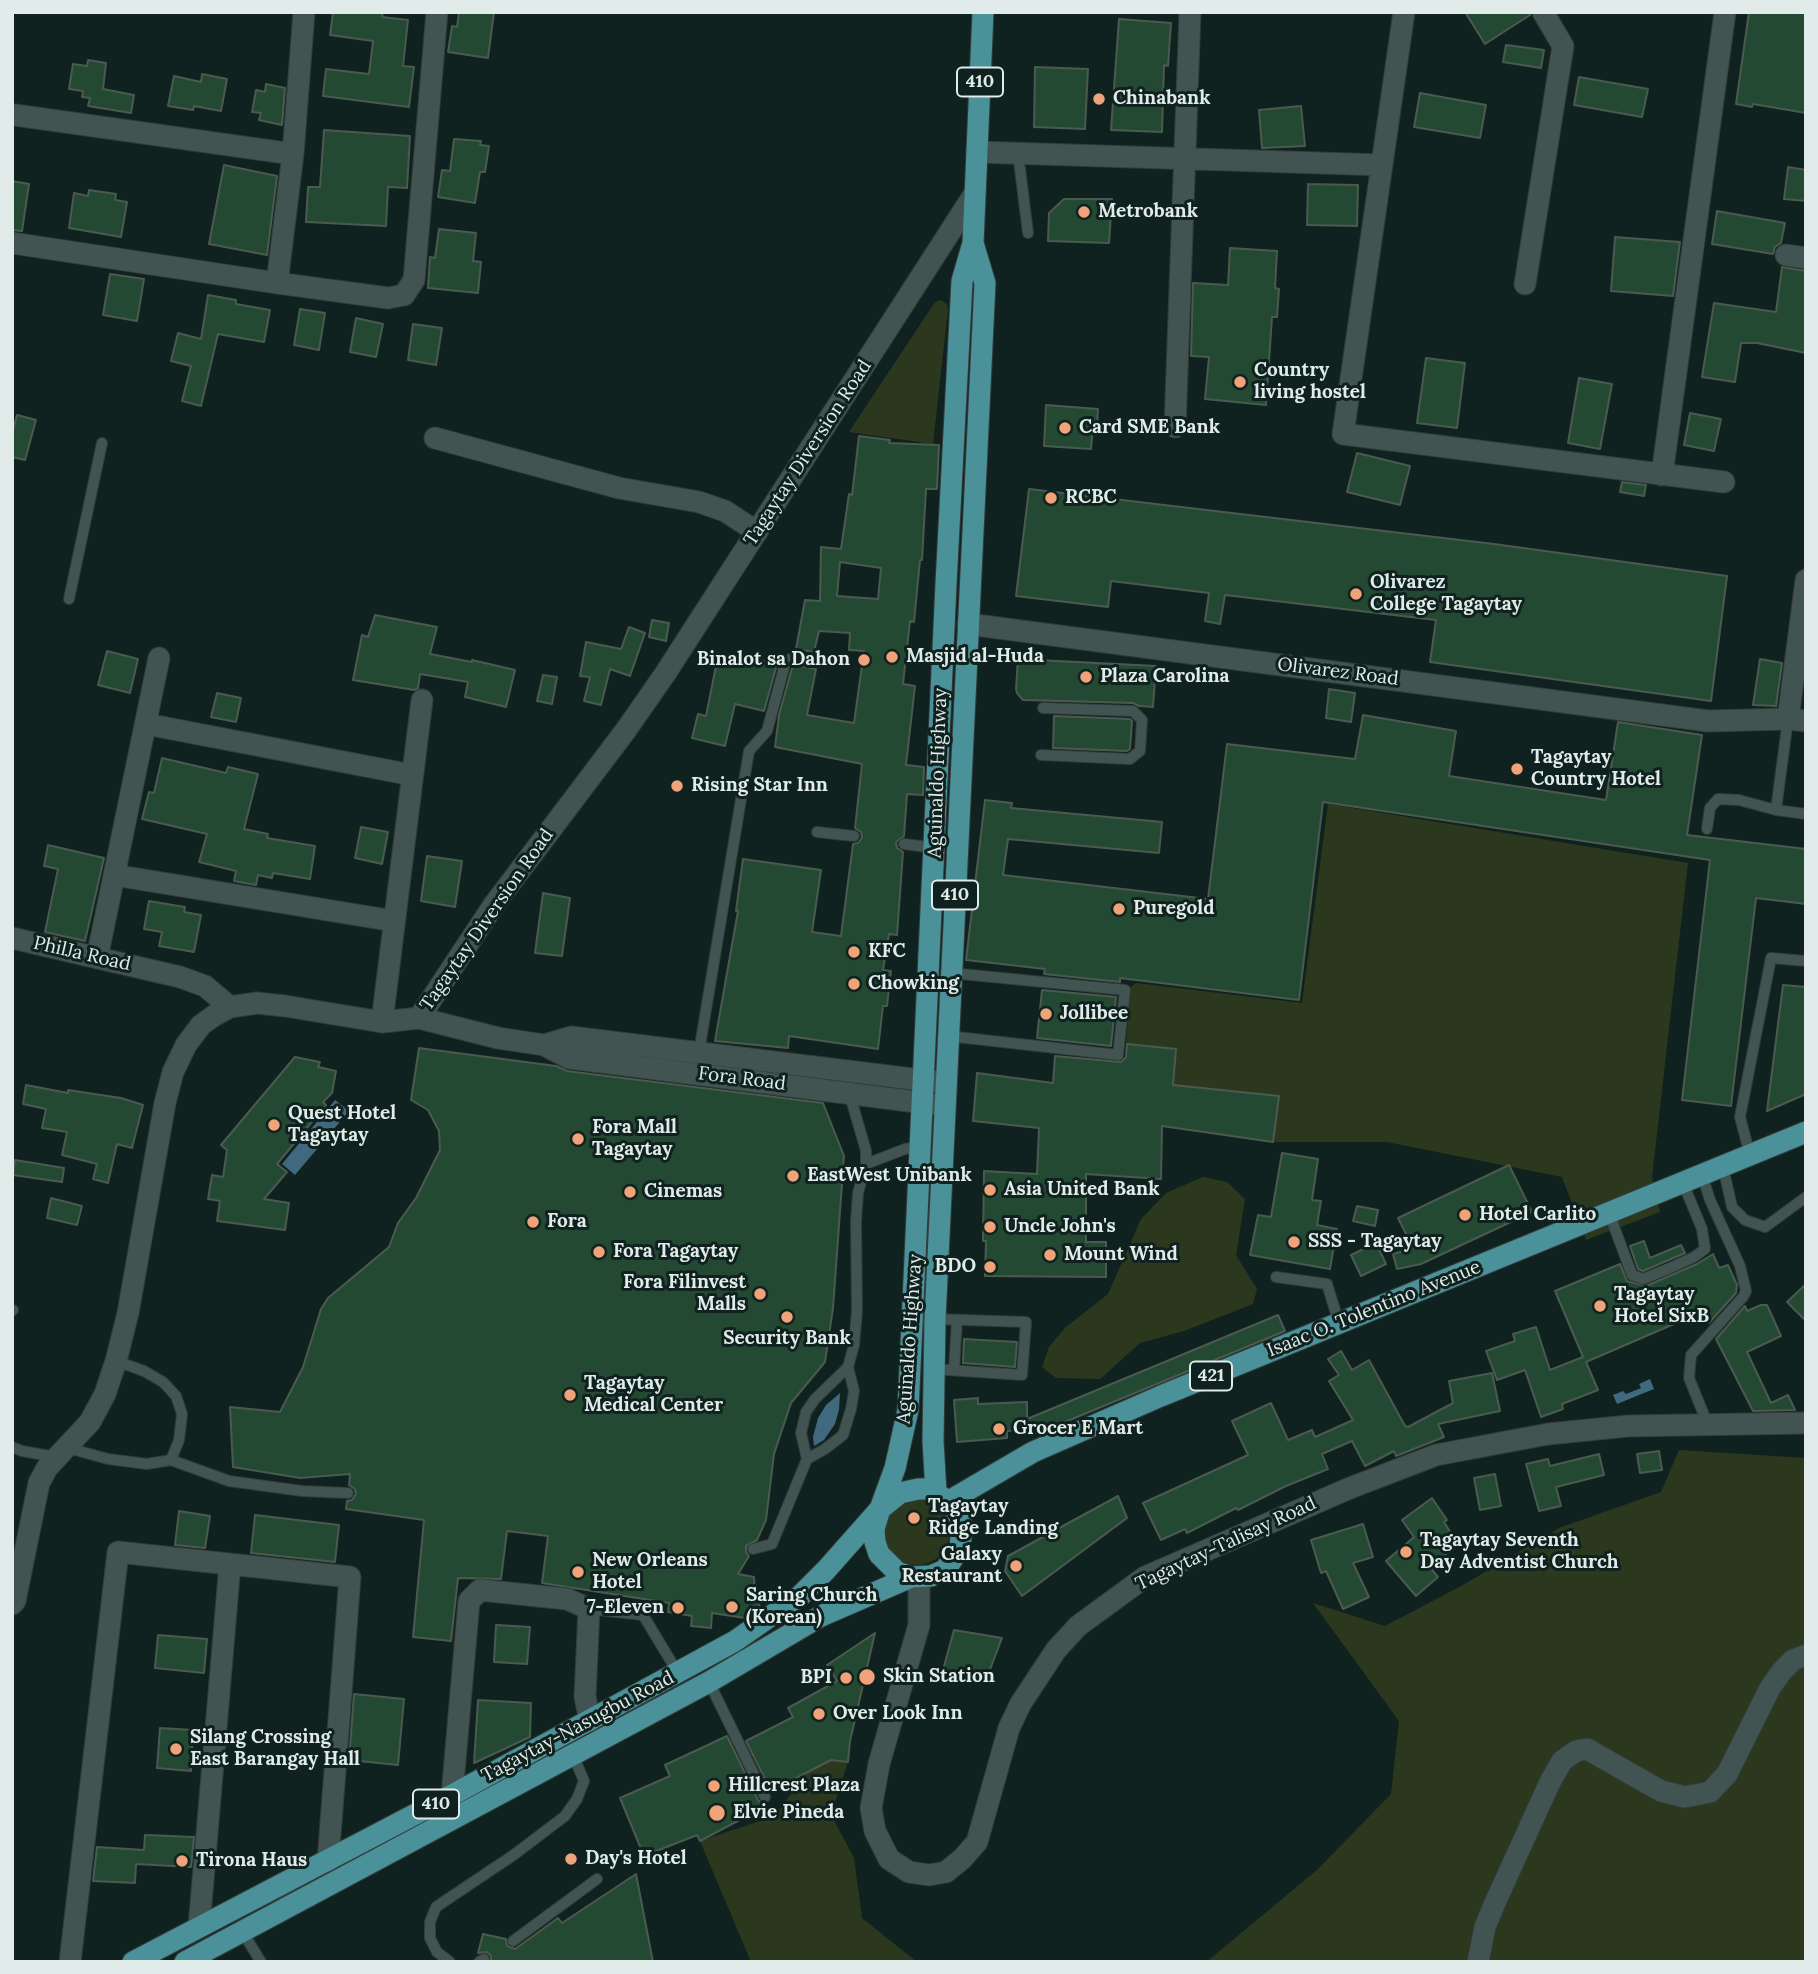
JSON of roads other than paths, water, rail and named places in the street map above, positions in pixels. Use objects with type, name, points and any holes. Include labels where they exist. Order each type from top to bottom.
[{"type":"main road","name":"Aguinaldo Highway","points":[[943,1497],[933,1441],[943,1369],[934,1319],[933,1104],[923,1081],[962,281],[973,243],[983,12]]},
{"type":"main road","name":"Aguinaldo Highway","points":[[880,1509],[895,1468],[908,1410],[921,1146],[933,1104],[945,1083],[985,283],[973,243]]},
{"type":"main road","name":"Isaac O. Tolentino Avenue","points":[[943,1497],[1070,1435],[1806,1132]]},
{"type":"main road","name":"410","points":[[927,1489],[943,1497],[957,1512],[962,1525],[960,1548],[945,1570],[931,1576],[915,1577],[897,1572],[879,1554],[875,1542],[874,1529],[880,1509],[892,1497],[909,1490],[927,1489]]},
{"type":"main road","name":"Tagaytay-Nasugbu Road","points":[[133,1962],[452,1795],[735,1641],[801,1595],[880,1509]]},
{"type":"main road","name":"Tagaytay-Nasugbu Road","points":[[185,1962],[709,1682],[821,1616],[915,1577]]},
{"type":"street","points":[[277,283],[293,154],[304,12]]},
{"type":"street","points":[[12,243],[388,298],[404,295],[414,280],[437,12]]},
{"type":"street","points":[[1175,427],[1190,12]]},
{"type":"street","points":[[1404,12],[1343,434],[1724,482]]},
{"type":"street","points":[[1525,284],[1563,46],[1543,12]]},
{"type":"street","points":[[1662,475],[1725,12]]},
{"type":"street","points":[[15,115],[293,154]]},
{"type":"street","points":[[977,152],[1382,165]]},
{"type":"street","name":"Tagaytay Diversion Road","points":[[230,1006],[257,1003],[382,1022],[419,1018],[494,906],[665,674],[975,193]]},
{"type":"street","points":[[435,438],[619,488],[699,502],[724,511],[757,532]]},
{"type":"street","points":[[1797,720],[1806,580]]},
{"type":"street","name":"Olivarez Road","points":[[968,624],[1708,720],[1797,720]]},
{"type":"street","points":[[97,958],[159,658]]},
{"type":"street","points":[[382,1022],[422,700]]},
{"type":"street","points":[[146,724],[412,775]]},
{"type":"street","points":[[114,875],[394,921]]},
{"type":"street","name":"PhilJa Road","points":[[12,938],[205,986],[230,1006]]},
{"type":"street","points":[[12,1604],[15,1601],[39,1483],[90,1422],[100,1404],[116,1361],[128,1313],[165,1103],[173,1072],[180,1054],[201,1026],[230,1006]]},
{"type":"street","name":"Fora Road","points":[[419,1018],[498,1038],[544,1045],[569,1058],[933,1104]]},
{"type":"street","name":"Fora Road","points":[[544,1045],[571,1037],[945,1083]]},
{"type":"street","name":"Tagaytay-Talisay Road","points":[[915,1577],[919,1625],[879,1765],[871,1808],[875,1831],[889,1859],[909,1872],[929,1875],[946,1872],[977,1842],[1009,1728],[1021,1703],[1056,1650],[1078,1626],[1145,1577],[1337,1493],[1436,1455],[1548,1434],[1628,1426],[1806,1423]]},
{"type":"street","points":[[70,1962],[118,1552],[349,1577],[328,1861]]},
{"type":"street","points":[[199,1927],[230,1564]]},
{"type":"street","points":[[452,1795],[469,1601],[480,1590],[567,1599],[589,1609],[585,1697],[590,1721]]},
{"type":"street","points":[[1478,1962],[1485,1927],[1494,1905],[1550,1782],[1569,1755],[1581,1749],[1593,1751],[1661,1791],[1674,1795],[1685,1797],[1710,1792],[1727,1774],[1770,1688],[1793,1660],[1806,1655]]},
{"type":"lane","points":[[1018,153],[1028,233]]},
{"type":"lane","points":[[69,599],[102,443]]},
{"type":"lane","points":[[699,1052],[748,751],[767,731],[785,664],[793,657],[825,662]]},
{"type":"lane","points":[[1041,755],[1130,759],[1140,751],[1142,720],[1133,711],[1043,708]]},
{"type":"lane","points":[[1776,810],[1797,720]]},
{"type":"lane","points":[[1707,829],[1710,808],[1718,799],[1739,800],[1776,810],[1806,814]]},
{"type":"lane","points":[[817,832],[854,836]]},
{"type":"lane","points":[[904,844],[935,848]]},
{"type":"lane","points":[[1750,1155],[1740,1117],[1771,958],[1806,961]]},
{"type":"lane","points":[[948,1036],[1118,1055],[1125,990],[951,973]]},
{"type":"lane","points":[[886,1098],[888,1076]]},
{"type":"lane","points":[[807,1459],[843,1435],[852,1409],[854,1391],[848,1367],[854,1345],[857,1311],[858,1193],[866,1164],[866,1151],[849,1093]]},
{"type":"lane","points":[[866,1164],[905,1149],[921,1146]]},
{"type":"lane","points":[[1723,1167],[1732,1207],[1745,1220],[1765,1227],[1806,1197]]},
{"type":"lane","points":[[1609,1213],[1632,1276],[1643,1279],[1670,1268],[1705,1249],[1692,1179]]},
{"type":"lane","points":[[1692,1179],[1710,1200],[1740,1266],[1746,1291],[1691,1355],[1689,1378],[1708,1425]]},
{"type":"lane","points":[[1276,1276],[1327,1284],[1339,1323]]},
{"type":"lane","points":[[934,1319],[1026,1322],[1022,1375],[943,1369],[957,1320]]},
{"type":"lane","points":[[116,1361],[144,1371],[163,1382],[176,1396],[182,1414],[179,1440],[171,1460]]},
{"type":"lane","points":[[753,1549],[772,1544],[807,1459],[801,1433],[806,1412],[815,1399],[848,1367]]},
{"type":"lane","points":[[12,1447],[22,1451],[62,1453],[147,1464],[171,1460],[229,1481],[302,1491],[348,1493]]},
{"type":"lane","points":[[589,1609],[643,1615],[678,1673]]},
{"type":"lane","points":[[709,1682],[765,1797]]},
{"type":"lane","points":[[450,1962],[437,1952],[429,1938],[430,1922],[436,1907],[515,1854],[565,1816],[577,1799],[584,1781],[573,1755]]},
{"type":"lane","points":[[513,1941],[597,1879]]},
{"type":"lane","points":[[242,1931],[261,1962]]},
{"type":"water","points":[[335,1100],[349,1111],[295,1175],[282,1164]]},
{"type":"water","points":[[1650,1379],[1654,1389],[1617,1404],[1613,1395],[1623,1391],[1626,1394],[1641,1388],[1639,1384]]},
{"type":"water","points":[[840,1393],[835,1424],[824,1440],[814,1446],[813,1437],[818,1418],[826,1405]]},
{"type":"place","name":"Chinabank","points":[[1099,99]]},
{"type":"place","name":"Metrobank","points":[[1084,212]]},
{"type":"place","name":"Country living hostel","points":[[1240,382]]},
{"type":"place","name":"Card SME Bank","points":[[1065,428]]},
{"type":"place","name":"RCBC","points":[[1051,498]]},
{"type":"place","name":"Olivarez College Tagaytay","points":[[1356,594]]},
{"type":"place","name":"Masjid al-Huda","points":[[892,657]]},
{"type":"place","name":"Binalot sa Dahon","points":[[864,660]]},
{"type":"place","name":"Plaza Carolina","points":[[1086,677]]},
{"type":"place","name":"Tagaytay Country Hotel","points":[[1517,769]]},
{"type":"place","name":"Rising Star Inn","points":[[677,786]]},
{"type":"place","name":"Puregold","points":[[1119,909]]},
{"type":"place","name":"KFC","points":[[854,952]]},
{"type":"place","name":"Chowking","points":[[854,984]]},
{"type":"place","name":"Jollibee","points":[[1046,1014]]},
{"type":"place","name":"Quest Hotel Tagaytay","points":[[274,1125]]},
{"type":"place","name":"Fora Mall Tagaytay","points":[[578,1139]]},
{"type":"place","name":"EastWest Unibank","points":[[793,1176]]},
{"type":"place","name":"Asia United Bank","points":[[990,1190]]},
{"type":"place","name":"Cinemas","points":[[630,1192]]},
{"type":"place","name":"Hotel Carlito","points":[[1465,1215]]},
{"type":"place","name":"Fora","points":[[533,1222]]},
{"type":"place","name":"Uncle John's","points":[[990,1227]]},
{"type":"place","name":"SSS - Tagaytay","points":[[1294,1242]]},
{"type":"place","name":"Fora Tagaytay","points":[[599,1252]]},
{"type":"place","name":"Mount Wind","points":[[1050,1255]]},
{"type":"place","name":"BDO","points":[[990,1267]]},
{"type":"place","name":"Fora Filinvest Malls","points":[[760,1294]]},
{"type":"place","name":"Tagaytay Hotel SixB","points":[[1600,1306]]},
{"type":"place","name":"Security Bank","points":[[787,1317]]},
{"type":"place","name":"Tagaytay Medical Center","points":[[570,1395]]},
{"type":"place","name":"Grocer E Mart","points":[[999,1429]]},
{"type":"place","name":"Tagaytay Ridge Landing","points":[[914,1518]]},
{"type":"place","name":"Tagaytay Seventh Day Adventist Church","points":[[1406,1552]]},
{"type":"place","name":"Galaxy Restaurant","points":[[1016,1566]]},
{"type":"place","name":"New Orleans Hotel","points":[[578,1572]]},
{"type":"place","name":"Saring Church (Korean)","points":[[732,1607]]},
{"type":"place","name":"7-Eleven","points":[[678,1608]]},
{"type":"place","name":"Skin Station","points":[[867,1677]]},
{"type":"place","name":"BPI","points":[[846,1678]]},
{"type":"place","name":"Over Look Inn","points":[[819,1714]]},
{"type":"place","name":"Silang Crossing East Barangay Hall","points":[[176,1749]]},
{"type":"place","name":"Hillcrest Plaza","points":[[714,1786]]},
{"type":"place","name":"Elvie Pineda","points":[[717,1813]]},
{"type":"place","name":"Day's Hotel","points":[[571,1859]]},
{"type":"place","name":"Tirona Haus","points":[[182,1861]]}]
